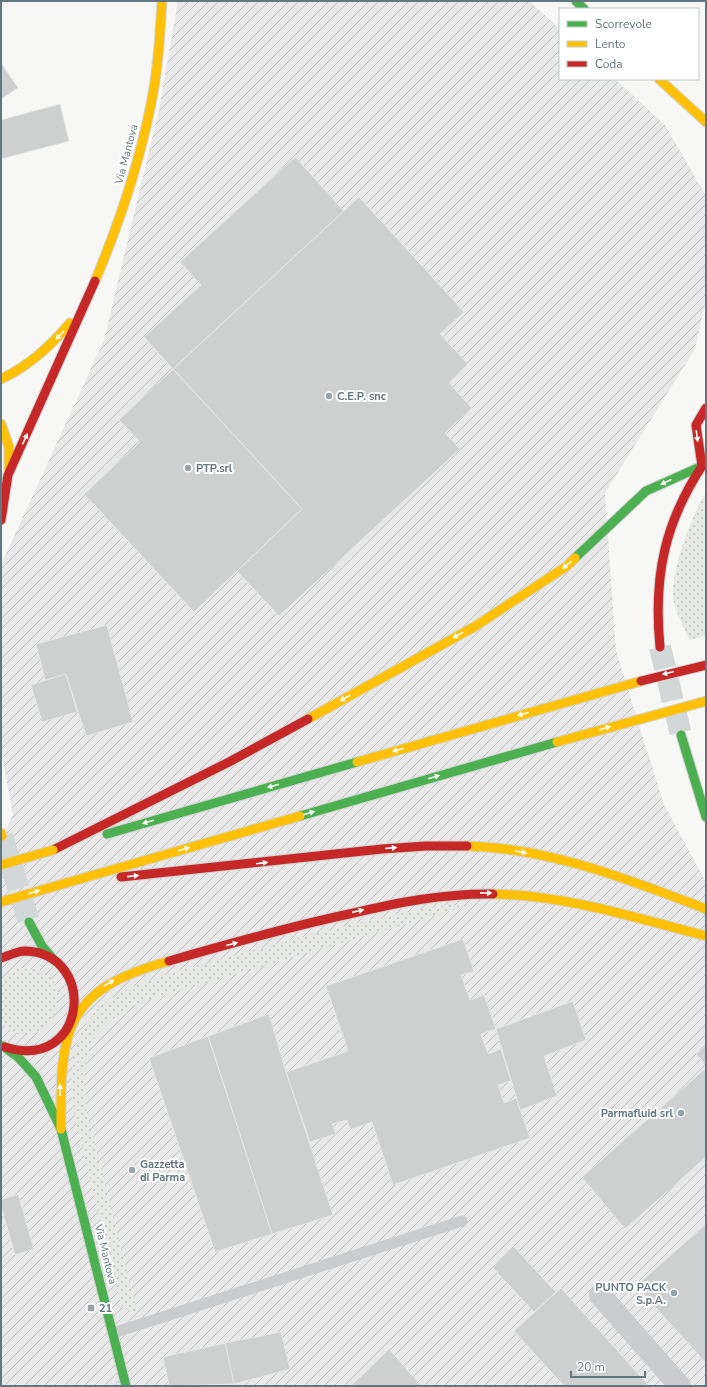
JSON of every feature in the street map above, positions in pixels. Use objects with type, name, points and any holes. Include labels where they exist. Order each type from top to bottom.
[{"type":"main road","name":"Via Mantova","points":[[1,490],[85,305],[119,219],[141,148],[151,104],[157,61],[162,1]]},
{"type":"main road","points":[[661,80],[705,121]]},
{"type":"main road","name":"Via Mantova","points":[[1,379],[26,366],[44,352],[85,305]]},
{"type":"main road","points":[[660,647],[657,614],[657,590],[664,546],[678,506],[704,463],[696,426],[706,408]]},
{"type":"main road","name":"Via Mantova","points":[[1,424],[8,438],[11,456],[1,520]]},
{"type":"main road","points":[[53,850],[229,762],[474,627],[567,566],[646,491],[704,463]]},
{"type":"main road","points":[[1,865],[637,682],[706,665]]},
{"type":"main road","points":[[1,902],[590,732],[706,701]]},
{"type":"main road","points":[[681,735],[706,817]]},
{"type":"main road","points":[[66,883],[420,846],[469,847],[515,851],[566,862],[621,878],[706,909]]},
{"type":"main road","points":[[72,1020],[83,1004],[99,989],[118,977],[139,969],[320,921],[439,896],[486,893],[530,896],[593,908],[706,936]]},
{"type":"main road","name":"Via Mantova","points":[[29,922],[42,946],[66,972],[74,987],[76,1004],[65,1044],[62,1066],[61,1129]]},
{"type":"main road","name":"Via Mantova","points":[[1,958],[14,953],[31,952],[39,953],[54,960]]},
{"type":"main road","name":"Via Mantova","points":[[2,1045],[26,1052],[42,1048],[63,1035],[72,1020]]},
{"type":"main road","name":"Via Mantova","points":[[2,1045],[25,1064],[36,1077],[61,1129],[126,1386]]},
{"type":"street","points":[[600,1295],[680,1386]]},
{"type":"lane","points":[[113,1333],[462,1221]]},
{"type":"shaded area","points":[[178,1],[529,1],[559,28],[559,80],[616,80],[665,125],[706,196],[706,299],[695,349],[605,493],[616,651],[664,805],[706,882],[706,1386],[1,1386],[1,841],[13,815],[1,750],[1,565],[104,340],[159,110]]},
{"type":"shaded area","points":[[706,492],[706,636],[689,640],[674,603],[674,578],[682,546],[694,515]]},
{"type":"shaded area","points":[[447,905],[467,906],[140,1002],[111,1020],[95,1036],[86,1059],[84,1083],[86,1108],[137,1311],[124,1308],[121,1304],[72,1105],[72,1068],[77,1043],[88,1021],[96,1011],[108,1000],[123,991],[140,983],[177,971],[337,928],[392,915]]},
{"type":"shaded area","points":[[20,968],[42,971],[54,982],[58,997],[55,1012],[46,1026],[34,1034],[18,1034],[1,1022],[1,980],[10,972]]},
{"type":"building","points":[[1,63],[18,88],[1,99]]},
{"type":"building","points":[[60,104],[69,141],[1,159],[1,120]]},
{"type":"building","points":[[295,157],[344,211],[173,369],[144,337],[201,285],[180,262]]},
{"type":"building","name":"C.E.P. snc","points":[[359,197],[464,312],[440,334],[468,364],[449,383],[472,408],[445,433],[460,449],[279,616],[237,571],[302,509],[173,369]]},
{"type":"building","name":"PTP.srl","points":[[173,369],[302,509],[194,612],[84,494],[140,442],[119,420]]},
{"type":"building","points":[[107,625],[133,722],[86,736],[66,674],[45,680],[36,644]]},
{"type":"building","points":[[66,674],[77,712],[42,722],[31,685]]},
{"type":"building","points":[[463,939],[474,971],[461,975],[470,1000],[484,995],[496,1029],[481,1034],[488,1054],[501,1049],[511,1081],[498,1085],[504,1103],[516,1098],[530,1138],[393,1185],[372,1122],[350,1130],[347,1120],[332,1124],[336,1134],[310,1142],[286,1072],[348,1051],[326,986]]},
{"type":"building","points":[[573,1001],[586,1040],[544,1056],[557,1096],[520,1110],[496,1029]]},
{"type":"building","points":[[269,1014],[286,1072],[333,1215],[272,1234],[208,1036]]},
{"type":"building","points":[[208,1036],[272,1234],[215,1252],[149,1058]]},
{"type":"building","points":[[706,1045],[706,1065],[696,1054]]},
{"type":"building","name":"Parmafluid srl","points":[[706,1068],[706,1157],[625,1229],[582,1177]]},
{"type":"building","points":[[18,1194],[34,1249],[15,1255],[1,1206],[1,1200]]},
{"type":"building","name":"PUNTO PACK S.p.A.","points":[[706,1224],[706,1363],[636,1286]]},
{"type":"building","points":[[513,1246],[556,1292],[534,1312],[492,1267]]},
{"type":"building","points":[[561,1288],[649,1386],[564,1386],[514,1331]]},
{"type":"building","points":[[281,1332],[290,1369],[234,1384],[225,1343]]},
{"type":"building","points":[[225,1343],[234,1384],[169,1386],[163,1357]]},
{"type":"building","points":[[389,1349],[421,1386],[351,1386]]},
{"type":"tunnel","points":[[660,647],[681,735]]},
{"type":"tunnel","points":[[2,836],[29,922]]},
{"type":"traffic: fast","points":[[576,1],[583,8]]},
{"type":"traffic: fast","points":[[575,558],[646,491],[702,466]]},
{"type":"traffic: fast","points":[[681,735],[706,817]]},
{"type":"traffic: fast","points":[[300,816],[557,742]]},
{"type":"traffic: fast","points":[[107,834],[357,762]]},
{"type":"traffic: fast","points":[[29,922],[42,946],[54,960]]},
{"type":"traffic: fast","points":[[3,1046],[18,1057],[36,1077],[61,1129],[126,1386]]},
{"type":"traffic: slow","points":[[95,281],[128,194],[141,149],[157,65],[162,1]]},
{"type":"traffic: slow","points":[[660,80],[706,122]]},
{"type":"traffic: slow","points":[[1,379],[30,362],[55,340],[70,323]]},
{"type":"traffic: slow","points":[[1,424],[9,447],[9,470]]},
{"type":"traffic: slow","points":[[308,719],[474,627],[567,566],[575,558]]},
{"type":"traffic: slow","points":[[357,762],[641,681]]},
{"type":"traffic: slow","points":[[557,742],[706,701]]},
{"type":"traffic: slow","points":[[66,883],[300,816]]},
{"type":"traffic: slow","points":[[467,846],[498,848],[559,859],[619,877],[706,909]]},
{"type":"traffic: slow","points":[[1,865],[53,850]]},
{"type":"traffic: slow","points":[[1,902],[66,883]]},
{"type":"traffic: slow","points":[[493,894],[520,895],[574,903],[627,915],[706,936]]},
{"type":"traffic: slow","points":[[61,1129],[63,1065],[67,1040],[75,1018],[88,1001],[108,985],[134,972],[169,961]]},
{"type":"traffic: jam","points":[[1,520],[8,475],[95,281]]},
{"type":"traffic: jam","points":[[702,466],[696,425],[706,408]]},
{"type":"traffic: jam","points":[[660,647],[658,596],[665,549],[681,504],[692,482],[706,460]]},
{"type":"traffic: jam","points":[[641,681],[706,665]]},
{"type":"traffic: jam","points":[[53,850],[229,762],[308,719]]},
{"type":"traffic: jam","points":[[121,877],[382,849],[426,846],[467,846]]},
{"type":"traffic: jam","points":[[169,961],[281,930],[384,906],[456,895],[493,894]]},
{"type":"traffic: jam","points":[[1,958],[22,951],[49,957],[65,970],[73,989],[74,1010],[67,1029],[53,1043],[32,1050],[5,1047]]},
{"type":"place","name":"C.E.P. snc","points":[[329,396]]},
{"type":"place","name":"PTP.srl","points":[[188,468]]},
{"type":"place","name":"Parmafluid srl","points":[[681,1113]]},
{"type":"place","name":"Gazzetta di Parma","points":[[132,1170]]},
{"type":"place","name":"PUNTO PACK S.p.A.","points":[[674,1293]]},
{"type":"place","name":"21","points":[[91,1308]]}]
